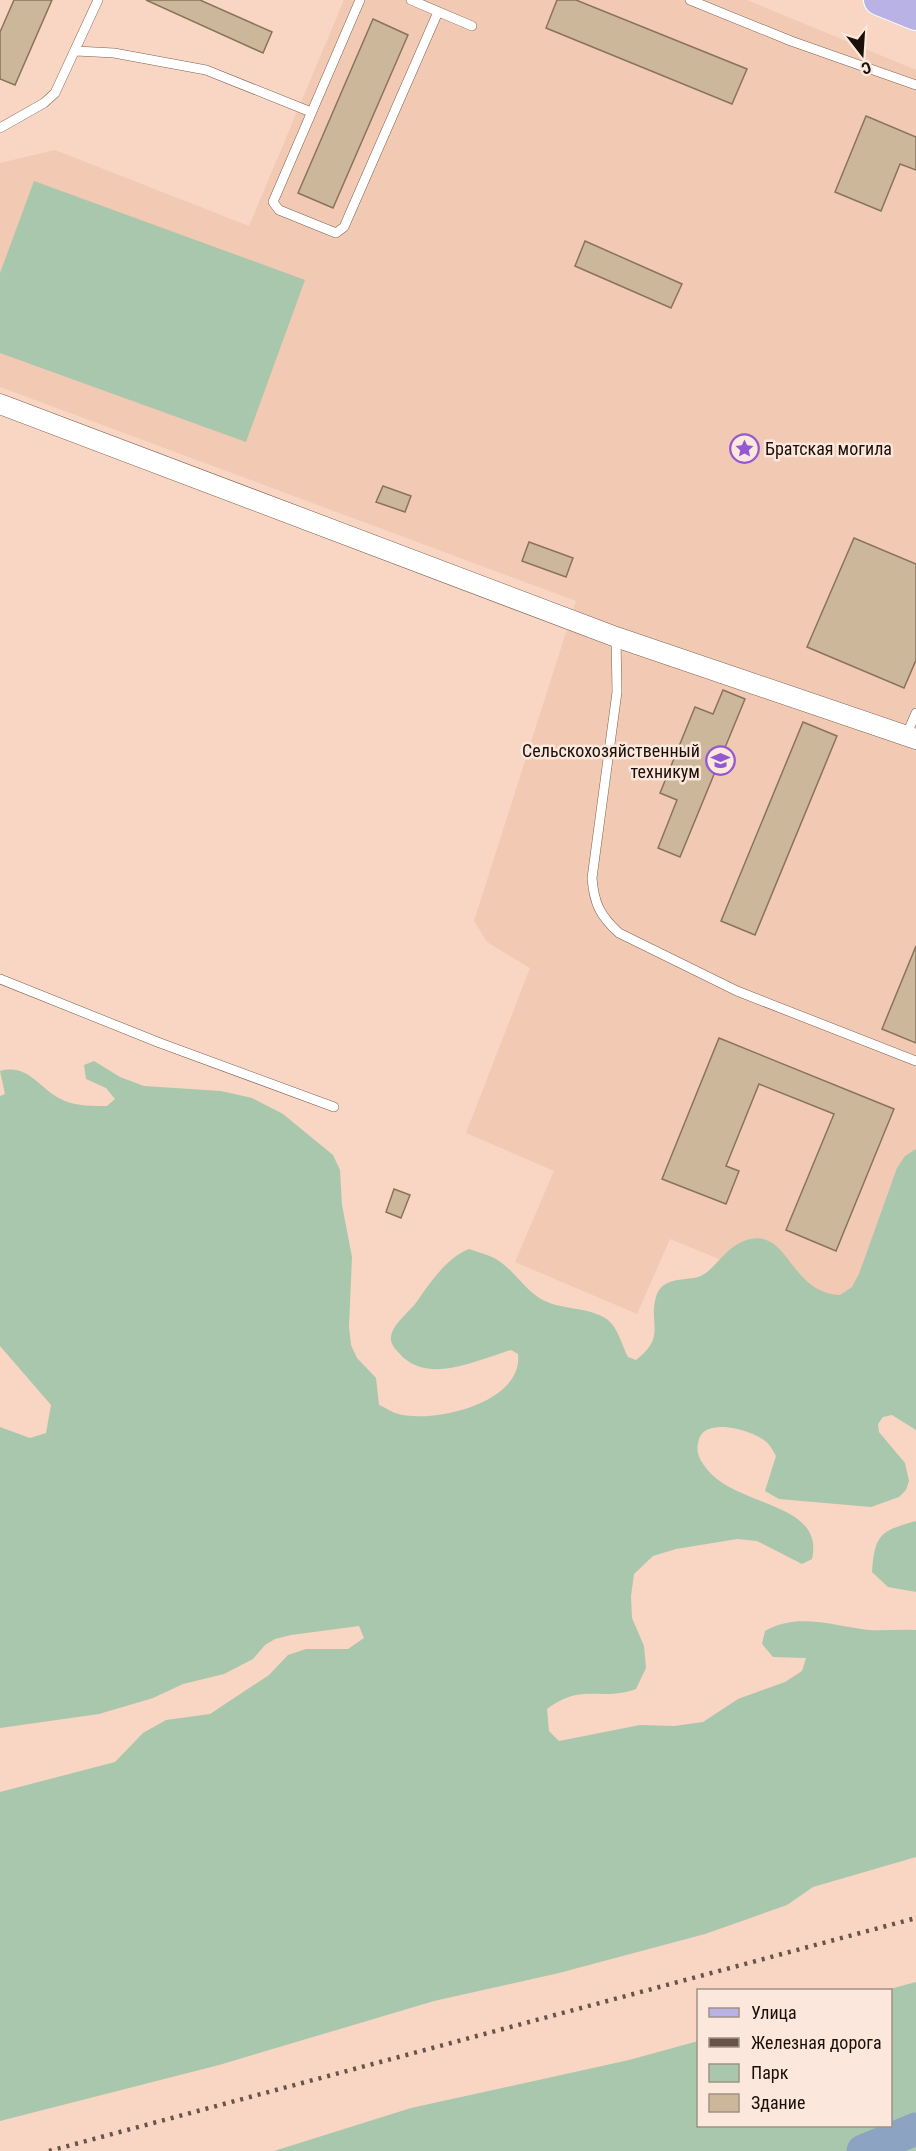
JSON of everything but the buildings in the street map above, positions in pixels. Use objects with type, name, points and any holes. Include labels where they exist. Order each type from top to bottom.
[{"type":"main road","points":[[879,0],[916,15]]},
{"type":"street","points":[[0,404],[616,637],[911,737]]},
{"type":"lane","points":[[0,128],[44,103],[55,93],[98,0]]},
{"type":"lane","points":[[360,0],[273,202],[279,210],[336,233],[344,227],[438,12]]},
{"type":"lane","points":[[411,0],[472,26]]},
{"type":"lane","points":[[690,0],[791,41],[916,85]]},
{"type":"lane","points":[[76,51],[114,53],[206,69],[311,112]]},
{"type":"lane","points":[[616,637],[617,692],[592,878],[594,899],[603,919],[619,933],[737,991],[916,1061]]},
{"type":"lane","points":[[911,737],[916,713]]},
{"type":"lane","points":[[0,979],[160,1043],[334,1107]]},
{"type":"shaded area","name":"Сельскохозяйственный техникум","points":[[344,0],[747,0],[916,70],[916,1164],[852,1313],[670,1239],[637,1314],[515,1262],[554,1171],[466,1133],[530,968],[487,942],[474,921],[576,601],[0,387],[0,163],[55,150],[249,226]]},
{"type":"green space","points":[[34,181],[305,280],[246,442],[0,353],[0,273]]},
{"type":"green space","points":[[94,1061],[120,1077],[144,1086],[221,1091],[252,1098],[283,1114],[333,1155],[340,1170],[342,1205],[352,1257],[349,1327],[351,1345],[357,1358],[376,1378],[379,1405],[395,1413],[411,1416],[451,1413],[472,1406],[491,1397],[506,1386],[516,1371],[518,1354],[511,1350],[453,1368],[438,1369],[424,1368],[410,1363],[392,1344],[392,1332],[398,1322],[415,1304],[440,1270],[461,1253],[469,1249],[496,1259],[541,1299],[549,1303],[592,1312],[608,1320],[617,1332],[628,1357],[636,1360],[645,1352],[654,1337],[654,1306],[656,1297],[663,1286],[673,1281],[703,1275],[730,1249],[744,1241],[759,1238],[771,1242],[809,1283],[823,1291],[840,1295],[852,1287],[859,1274],[897,1168],[905,1156],[916,1149],[916,1430],[892,1415],[883,1417],[878,1424],[879,1432],[905,1463],[909,1481],[906,1490],[899,1497],[871,1507],[779,1499],[765,1491],[776,1456],[767,1442],[750,1433],[730,1428],[710,1428],[703,1432],[699,1439],[698,1451],[706,1468],[720,1481],[737,1491],[792,1515],[805,1526],[812,1540],[812,1559],[802,1564],[757,1541],[737,1539],[676,1549],[653,1556],[634,1574],[631,1596],[632,1618],[644,1646],[646,1668],[636,1689],[612,1694],[571,1696],[547,1709],[549,1731],[559,1741],[640,1725],[674,1726],[703,1722],[738,1699],[785,1682],[802,1671],[806,1658],[773,1657],[762,1644],[765,1631],[777,1625],[803,1621],[869,1630],[916,1630],[916,1857],[813,1887],[787,1905],[705,1934],[559,1973],[434,2001],[219,2065],[0,2121],[0,1792],[115,1762],[143,1733],[166,1720],[210,1714],[269,1675],[288,1655],[306,1649],[348,1649],[364,1638],[359,1626],[291,1635],[275,1639],[265,1645],[253,1659],[224,1674],[183,1684],[153,1698],[99,1714],[0,1728],[0,1427],[30,1438],[46,1433],[51,1405],[0,1346],[0,1096],[5,1094],[0,1071],[20,1071],[27,1074],[56,1097],[70,1103],[107,1106],[115,1099],[106,1088],[86,1079],[84,1065]]},
{"type":"green space","points":[[916,1521],[916,1592],[888,1587],[872,1572],[878,1541],[887,1531]]},
{"type":"green space","points":[[916,1982],[916,2151],[274,2151],[411,2108],[629,2060],[697,2041],[697,2127],[892,2127],[892,1989],[890,1989]]},
{"type":"waterway","points":[[863,2151],[916,2129]]},
{"type":"railway","points":[[49,2151],[916,1918]]},
{"type":"place","name":"Братская могила","points":[[744,449]]},
{"type":"place","name":"Сельскохозяйственный техникум","points":[[721,761]]}]
